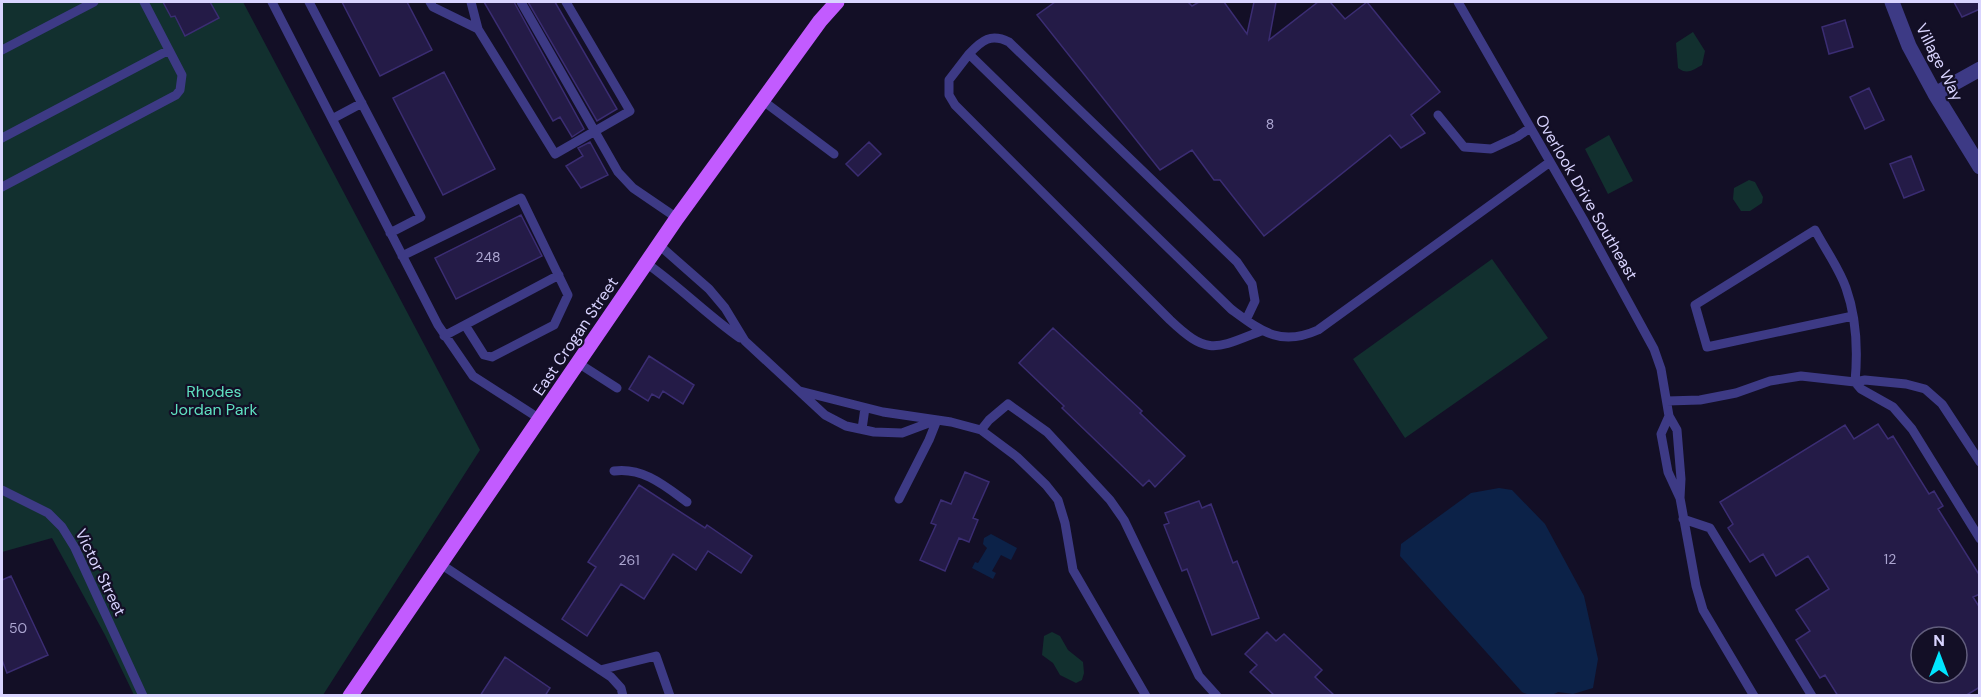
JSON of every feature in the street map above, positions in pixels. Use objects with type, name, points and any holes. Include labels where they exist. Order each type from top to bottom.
[{"type":"main road","name":"East Crogan Street","points":[[350,696],[677,218],[820,21],[837,2]]},
{"type":"street","name":"Village Way","points":[[1892,2],[1909,46],[1935,94],[1980,167]]},
{"type":"street","points":[[1935,94],[1980,69]]},
{"type":"lane","points":[[2,50],[94,2]]},
{"type":"lane","points":[[2,187],[176,95],[180,90],[182,75],[144,2]]},
{"type":"lane","points":[[272,2],[444,336],[473,376],[540,419]]},
{"type":"lane","points":[[309,2],[421,217],[390,233]]},
{"type":"lane","points":[[430,2],[433,7],[478,29]]},
{"type":"lane","points":[[471,2],[478,29],[555,154],[630,111],[566,2]]},
{"type":"lane","points":[[521,2],[624,180],[677,218]]},
{"type":"lane","name":"Overlook Drive Southeast","points":[[1458,2],[1654,349],[1661,369],[1669,416]]},
{"type":"lane","points":[[1246,321],[1255,301],[1252,284],[1237,262],[1009,42],[991,37],[982,40],[949,80],[949,95],[955,105],[1189,338],[1207,346],[1222,346],[1261,331]]},
{"type":"lane","points":[[2,138],[169,50]]},
{"type":"lane","points":[[969,54],[1231,309],[1261,331],[1272,336],[1294,338],[1318,330],[1550,162]]},
{"type":"lane","points":[[762,100],[834,154]]},
{"type":"lane","points":[[332,119],[362,104]]},
{"type":"lane","points":[[1438,115],[1464,147],[1491,149],[1530,128]]},
{"type":"lane","points":[[402,256],[521,198],[568,294],[554,325],[492,357],[484,355],[465,325]]},
{"type":"lane","points":[[1853,316],[1707,347],[1695,305],[1815,230],[1846,287],[1853,316],[1858,346],[1855,382],[1861,389],[1893,407],[1912,429],[1980,539]]},
{"type":"lane","points":[[659,245],[701,280],[718,298],[745,341]]},
{"type":"lane","points":[[646,263],[677,285],[712,317],[745,341],[825,416],[846,426],[874,432],[902,433],[937,420]]},
{"type":"lane","points":[[444,336],[559,275]]},
{"type":"lane","points":[[578,363],[617,388]]},
{"type":"lane","points":[[1667,400],[1700,400],[1736,393],[1770,381],[1801,376],[1855,382],[1865,380],[1906,384],[1925,389],[1942,404],[1980,462]]},
{"type":"lane","points":[[800,391],[866,408],[951,422],[981,430],[1017,457],[1058,500],[1065,523],[1073,570],[1146,696]]},
{"type":"lane","points":[[981,430],[1008,404],[1047,432],[1110,500],[1124,520],[1199,676],[1217,696]]},
{"type":"lane","points":[[862,429],[866,408]]},
{"type":"lane","points":[[1669,416],[1661,434],[1668,472],[1680,498]]},
{"type":"lane","points":[[1669,416],[1677,430],[1683,519],[1703,610],[1754,696]]},
{"type":"lane","points":[[899,499],[937,420]]},
{"type":"lane","points":[[614,471],[626,470],[641,473],[687,502]]},
{"type":"lane","name":"Victor Street","points":[[2,490],[48,513],[63,527],[75,548],[143,696]]},
{"type":"lane","points":[[1683,519],[1710,528],[1812,696]]},
{"type":"lane","points":[[440,563],[611,677],[621,688],[623,696]]},
{"type":"lane","points":[[600,670],[656,656],[670,696]]},
{"type":"green space","name":"Rhodes Jordan Park","points":[[2,2],[243,2],[480,450],[323,695],[134,695],[105,635],[52,538],[2,552]]},
{"type":"green space","points":[[1693,32],[1705,51],[1702,65],[1690,71],[1684,71],[1678,68],[1676,43]]},
{"type":"green space","points":[[1609,135],[1633,181],[1608,194],[1585,149]]},
{"type":"green space","points":[[1749,180],[1755,182],[1763,197],[1762,203],[1750,211],[1741,211],[1733,199],[1734,188]]},
{"type":"green space","points":[[1492,259],[1548,338],[1405,438],[1353,359]]},
{"type":"green space","points":[[1052,632],[1060,636],[1068,650],[1083,662],[1082,680],[1076,683],[1060,675],[1053,663],[1042,655],[1044,636]]},
{"type":"water","points":[[1499,488],[1512,490],[1545,524],[1584,596],[1598,659],[1593,688],[1573,694],[1558,692],[1540,696],[1522,692],[1400,556],[1401,544],[1471,493]]},
{"type":"water","points":[[991,534],[1017,548],[1011,560],[1001,555],[992,571],[996,573],[993,579],[972,568],[987,548],[983,544],[984,538]]},
{"type":"building","points":[[163,2],[210,2],[219,18],[185,36],[175,16],[171,17]]},
{"type":"building","points":[[342,2],[407,2],[432,50],[380,76]]},
{"type":"building","points":[[484,2],[514,2],[584,129],[572,137],[560,117],[553,121]]},
{"type":"building","points":[[528,2],[555,2],[617,109],[597,121]]},
{"type":"building","points":[[1055,2],[1188,2],[1192,6],[1199,2],[1224,2],[1247,34],[1254,2],[1276,2],[1269,40],[1318,2],[1330,2],[1345,19],[1367,2],[1440,92],[1411,115],[1425,133],[1401,148],[1390,135],[1264,236],[1220,180],[1214,180],[1192,150],[1160,170],[1037,15]]},
{"type":"building","points":[[1954,2],[1980,2],[1980,9],[1962,17]]},
{"type":"building","points":[[1845,20],[1853,47],[1829,54],[1822,27]]},
{"type":"building","points":[[444,72],[495,169],[443,195],[393,98]]},
{"type":"building","points":[[1869,88],[1884,120],[1865,129],[1850,97]]},
{"type":"building","points":[[590,142],[608,175],[581,188],[566,166],[583,156],[578,148]]},
{"type":"building","points":[[869,142],[881,154],[858,176],[846,164]]},
{"type":"building","points":[[1911,156],[1924,190],[1904,198],[1890,164]]},
{"type":"building","points":[[521,215],[542,256],[456,299],[435,258]]},
{"type":"building","points":[[1053,328],[1142,411],[1140,413],[1185,456],[1155,487],[1149,480],[1143,486],[1019,363]]},
{"type":"building","points":[[649,356],[694,385],[683,404],[663,391],[659,398],[652,394],[648,401],[629,389]]},
{"type":"building","points":[[1878,424],[1888,439],[1893,436],[1929,494],[1934,491],[1943,506],[1938,509],[1980,576],[1980,594],[1973,597],[1980,608],[1980,687],[1965,696],[1838,696],[1825,675],[1820,678],[1796,640],[1810,631],[1796,610],[1829,589],[1808,556],[1776,576],[1763,554],[1750,562],[1728,528],[1733,524],[1720,502],[1845,425],[1854,439]]},
{"type":"building","points":[[965,472],[989,482],[973,518],[978,520],[969,542],[959,538],[945,571],[920,560],[936,525],[931,523],[941,500],[951,504]]},
{"type":"building","points":[[639,485],[705,528],[707,525],[752,556],[741,573],[708,551],[696,570],[673,554],[644,599],[621,584],[587,636],[562,619],[596,567],[588,562]]},
{"type":"building","points":[[1199,501],[1202,508],[1211,504],[1233,563],[1237,561],[1259,618],[1212,635],[1187,569],[1182,571],[1164,525],[1169,523],[1165,513]]},
{"type":"building","points":[[11,576],[48,655],[7,673],[2,660],[2,580]]},
{"type":"building","points":[[1267,632],[1276,641],[1284,634],[1322,670],[1315,677],[1335,696],[1275,696],[1250,672],[1257,665],[1245,654]]},
{"type":"building","points":[[505,657],[550,688],[545,696],[480,696]]}]
